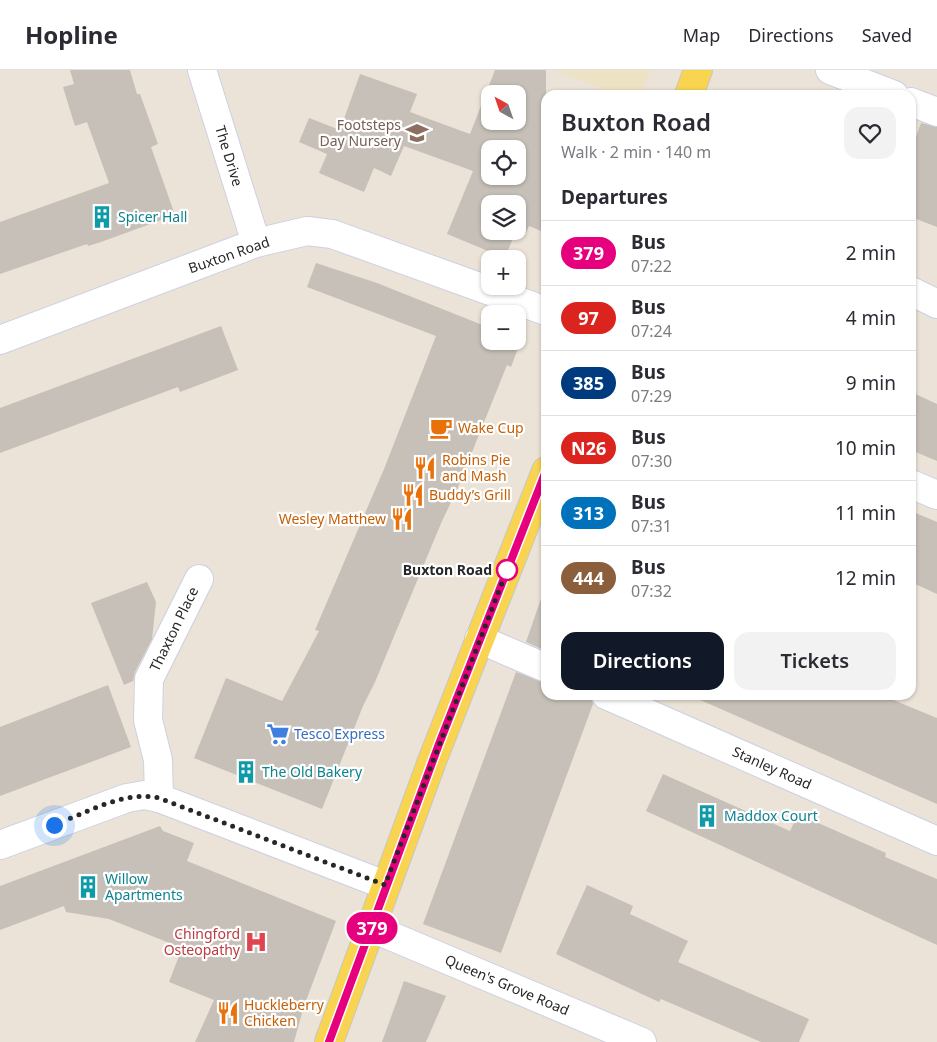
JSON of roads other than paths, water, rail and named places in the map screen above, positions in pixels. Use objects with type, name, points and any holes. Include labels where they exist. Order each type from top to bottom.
[{"type":"main road","points":[[691,90],[698,70]]},
{"type":"main road","points":[[329,1042],[372,928],[385,885],[541,484]]},
{"type":"street","name":"The Drive","points":[[202,70],[256,243]]},
{"type":"street","points":[[830,70],[881,90]]},
{"type":"street","points":[[916,104],[937,112]]},
{"type":"street","name":"Buxton Road","points":[[0,340],[256,243],[307,231],[332,234],[541,309]]},
{"type":"street","points":[[916,294],[937,304]]},
{"type":"street","points":[[916,486],[937,495]]},
{"type":"street","name":"Thaxton Place","points":[[159,798],[158,760],[148,720],[149,679],[199,579]]},
{"type":"street","points":[[479,639],[541,666]]},
{"type":"street","name":"Stanley Road","points":[[617,700],[937,841]]},
{"type":"street","points":[[0,844],[127,798],[144,795],[159,798],[385,885]]},
{"type":"street","name":"Queen's Grove Road","points":[[372,928],[642,1042]]},
{"type":"place","name":"Footsteps Day Nursery","points":[[417,133]]},
{"type":"place","name":"Spicer Hall","points":[[102,217]]},
{"type":"place","name":"Wake Cup","points":[[441,428]]},
{"type":"place","name":"Robins Pie and Mash","points":[[425,468]]},
{"type":"place","name":"Buddy’s Grill","points":[[413,495]]},
{"type":"place","name":"Wesley Matthew","points":[[402,519]]},
{"type":"place","name":"Buxton Road","points":[[507,570]]},
{"type":"place","name":"Tesco Express","points":[[278,734]]},
{"type":"place","name":"The Old Bakery","points":[[246,772]]},
{"type":"place","name":"Maddox Court","points":[[707,816]]},
{"type":"place","name":"Willow Apartments","points":[[88,887]]},
{"type":"place","name":"Chingford Osteopathy","points":[[256,942]]},
{"type":"place","name":"Huckleberry Chicken","points":[[228,1013]]}]
